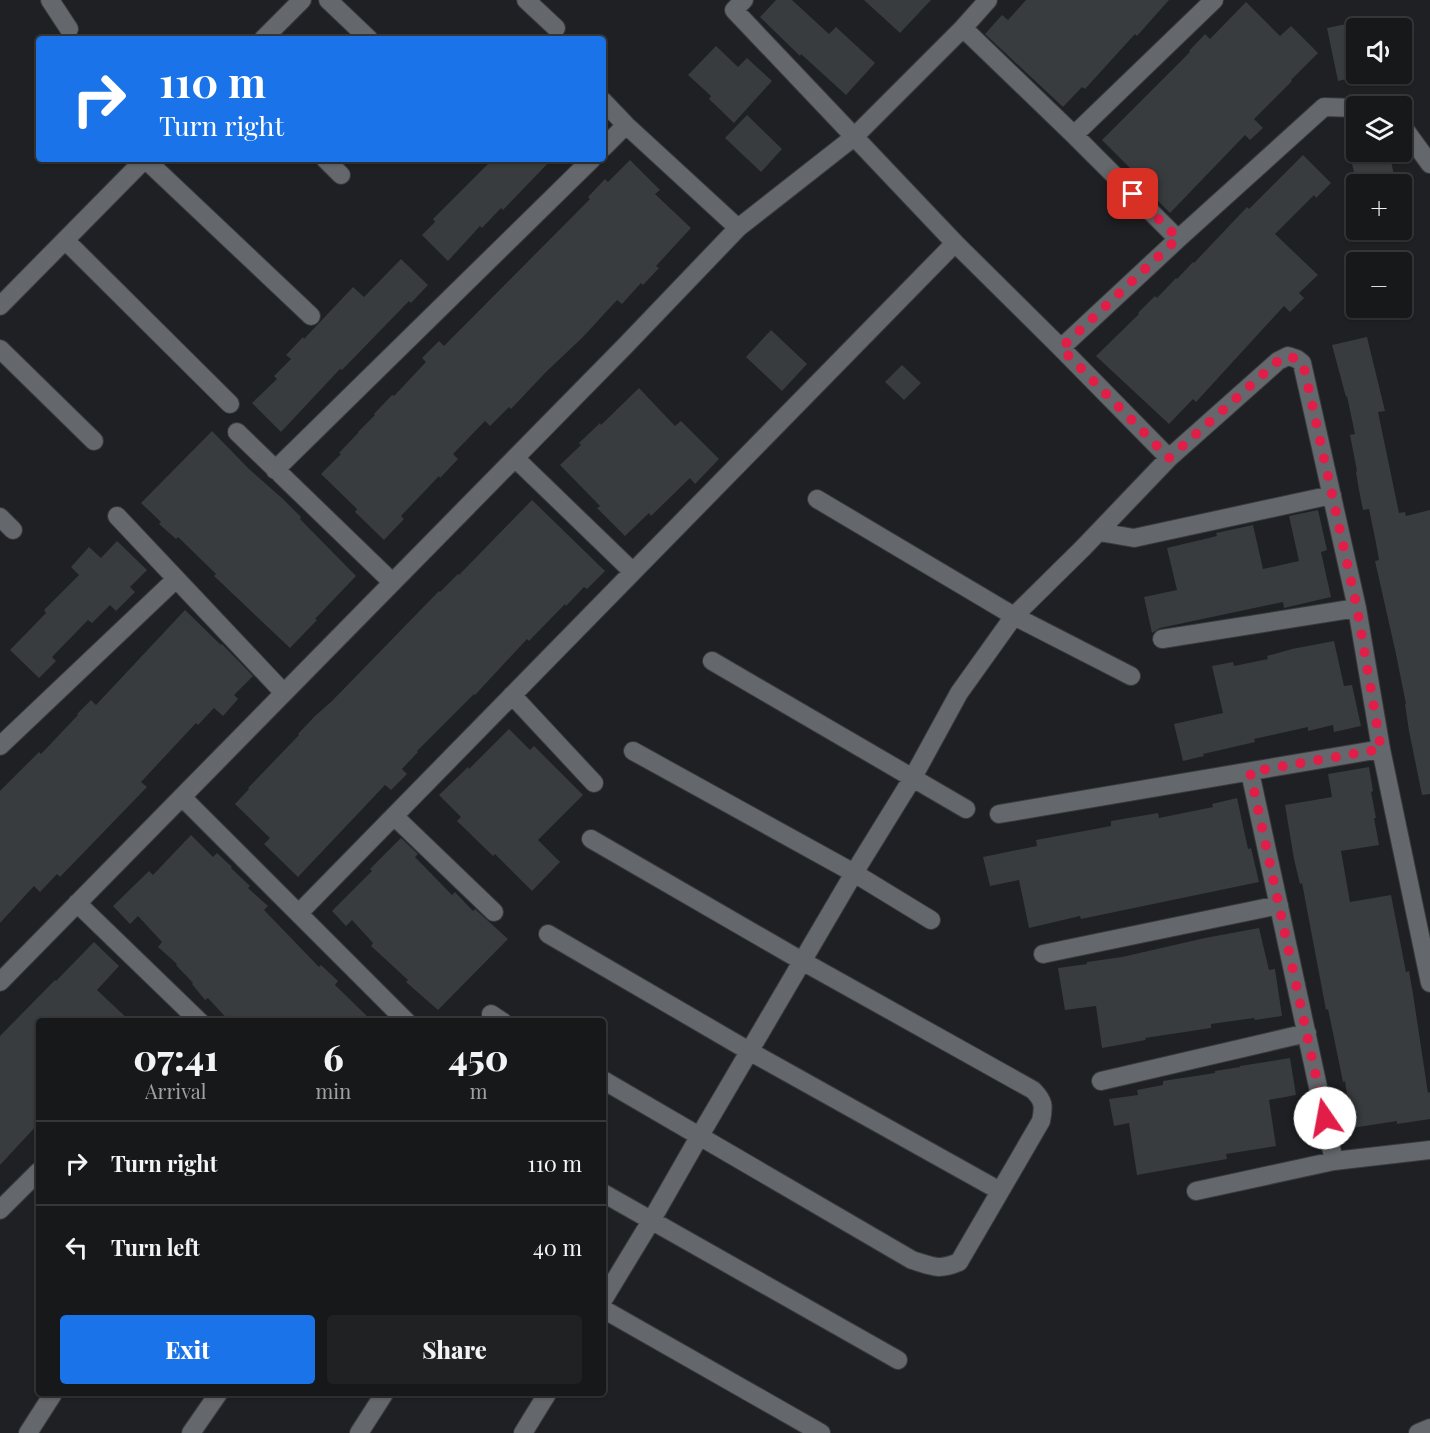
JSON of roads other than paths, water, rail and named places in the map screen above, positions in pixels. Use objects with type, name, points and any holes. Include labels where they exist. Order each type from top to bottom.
[{"type":"street","points":[[50,0],[69,29]]},
{"type":"street","points":[[266,36],[302,0]]},
{"type":"street","points":[[328,0],[366,36]]},
{"type":"street","points":[[526,0],[556,28]]},
{"type":"street","points":[[0,982],[738,228],[854,137],[988,0]]},
{"type":"street","points":[[1074,135],[1214,0]]},
{"type":"street","points":[[734,3],[854,137],[955,243],[1169,458]]},
{"type":"street","points":[[963,28],[1178,238]]},
{"type":"street","points":[[606,104],[738,228]]},
{"type":"street","points":[[1061,348],[1323,107],[1346,108]]},
{"type":"street","points":[[606,145],[627,125]]},
{"type":"street","points":[[1412,139],[1430,164]]},
{"type":"street","points":[[0,306],[142,162]]},
{"type":"street","points":[[148,162],[311,316]]},
{"type":"street","points":[[328,162],[341,175]]},
{"type":"street","points":[[275,470],[589,162]]},
{"type":"street","points":[[65,240],[230,404]]},
{"type":"street","points":[[299,913],[955,243]]},
{"type":"street","points":[[0,349],[94,441]]},
{"type":"street","points":[[606,1295],[854,873],[912,779],[959,693],[1014,616],[1099,532],[1169,458],[1264,372],[1288,356],[1302,363],[1332,495],[1357,608],[1381,749],[1430,983]]},
{"type":"street","points":[[237,432],[392,582]]},
{"type":"street","points":[[514,458],[633,572]]},
{"type":"street","points":[[1099,532],[1134,538],[1332,495]]},
{"type":"street","points":[[817,499],[1014,616],[1131,676]]},
{"type":"street","points":[[117,516],[284,693]]},
{"type":"street","points":[[0,517],[13,530]]},
{"type":"street","points":[[0,746],[176,579]]},
{"type":"street","points":[[1162,639],[1357,608]]},
{"type":"street","points":[[712,661],[966,809]]},
{"type":"street","points":[[512,695],[594,783]]},
{"type":"street","points":[[999,814],[1381,749]]},
{"type":"street","points":[[633,751],[854,873],[931,920]]},
{"type":"street","points":[[1250,772],[1334,1161]]},
{"type":"street","points":[[182,797],[299,913],[396,1018]]},
{"type":"street","points":[[394,816],[494,912]]},
{"type":"street","points":[[591,839],[802,961],[1023,1084],[1039,1096],[1044,1109],[1041,1121],[959,1262],[938,1268],[912,1260],[606,1082]]},
{"type":"street","points":[[78,903],[193,1018]]},
{"type":"street","points":[[1043,954],[1279,904]]},
{"type":"street","points":[[548,934],[749,1051],[999,1191]]},
{"type":"street","points":[[1101,1081],[1307,1033]]},
{"type":"street","points":[[1196,1191],[1334,1161],[1430,1150]]},
{"type":"street","points":[[0,1210],[36,1174]]},
{"type":"street","points":[[606,1195],[898,1360]]},
{"type":"street","points":[[606,1311],[821,1433]]},
{"type":"street","points":[[28,1433],[52,1396]]},
{"type":"street","points":[[191,1433],[217,1396]]},
{"type":"street","points":[[359,1433],[383,1396]]},
{"type":"street","points":[[523,1433],[546,1396]]},
{"type":"street","points":[[1418,1433],[1430,1428]]}]
